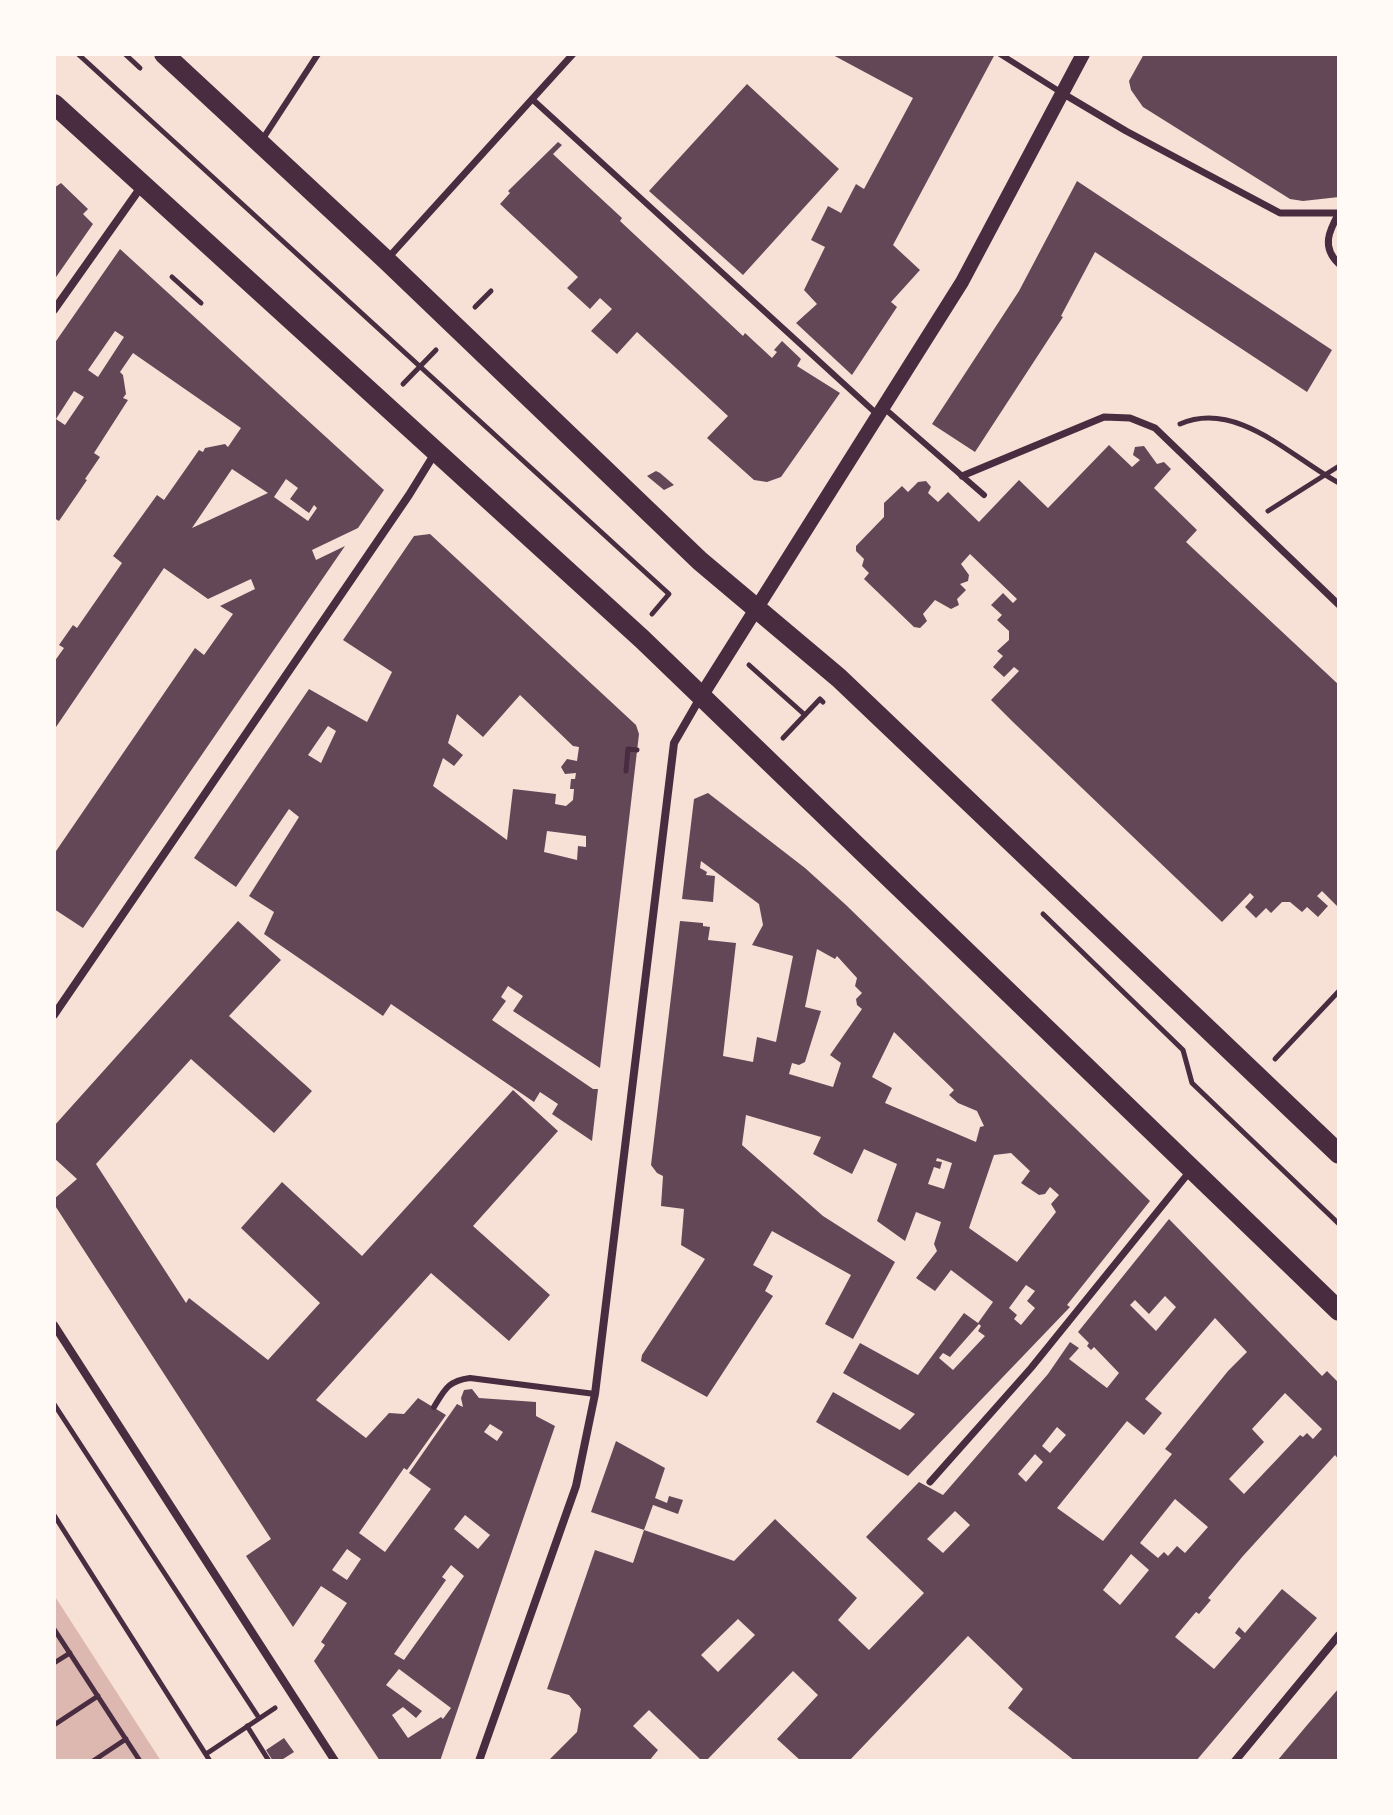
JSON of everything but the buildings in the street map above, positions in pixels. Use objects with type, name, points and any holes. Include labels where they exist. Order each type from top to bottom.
[{"type":"main road","points":[[164,54],[386,260],[700,561],[839,678],[1339,1154]]},
{"type":"main road","points":[[54,104],[642,639],[1339,1311]]},
{"type":"street","points":[[386,260],[573,54]]},
{"type":"street","points":[[479,1761],[576,1486],[595,1394],[674,743],[962,282],[1083,54]]},
{"type":"street","points":[[1062,93],[1126,131],[1280,213],[1339,213],[1328,237],[1330,255],[1339,264]]},
{"type":"street","points":[[54,310],[141,186]]},
{"type":"street","points":[[962,476],[1104,417],[1130,418],[1162,434],[1339,605]]},
{"type":"street","points":[[54,1015],[435,453]]},
{"type":"street","points":[[930,1482],[1031,1368],[1193,1168]]},
{"type":"street","points":[[54,1325],[335,1761]]},
{"type":"street","points":[[1235,1761],[1339,1635]]},
{"type":"lane","points":[[260,143],[318,54]]},
{"type":"lane","points":[[1000,54],[1062,93]]},
{"type":"lane","points":[[532,99],[882,413],[984,495]]},
{"type":"lane","points":[[434,1407],[455,1380],[470,1378],[595,1394]]},
{"type":"path","points":[[78,54],[669,594],[650,615]]},
{"type":"path","points":[[172,277],[201,303]]},
{"type":"path","points":[[475,307],[491,291]]},
{"type":"path","points":[[402,385],[436,350]]},
{"type":"path","points":[[1162,434],[1196,418],[1211,416],[1234,421],[1339,483]]},
{"type":"path","points":[[1251,522],[1339,466]]},
{"type":"path","points":[[749,665],[805,715]]},
{"type":"path","points":[[782,739],[820,699],[831,710]]},
{"type":"path","points":[[626,771],[628,749],[637,750]]},
{"type":"path","points":[[1035,907],[1183,1050],[1192,1083],[1339,1224]]},
{"type":"path","points":[[1258,1077],[1339,991]]},
{"type":"path","points":[[54,1404],[259,1718]]},
{"type":"path","points":[[54,1515],[210,1761]]},
{"type":"path","points":[[54,1629],[140,1761]]},
{"type":"path","points":[[54,1663],[70,1653]]},
{"type":"path","points":[[54,1725],[98,1696]]},
{"type":"path","points":[[206,1754],[292,1696]]},
{"type":"path","points":[[247,1726],[269,1761]]},
{"type":"path","points":[[93,1761],[126,1739]]},
{"type":"shaded area","points":[[54,1595],[161,1761],[54,1761]]}]
